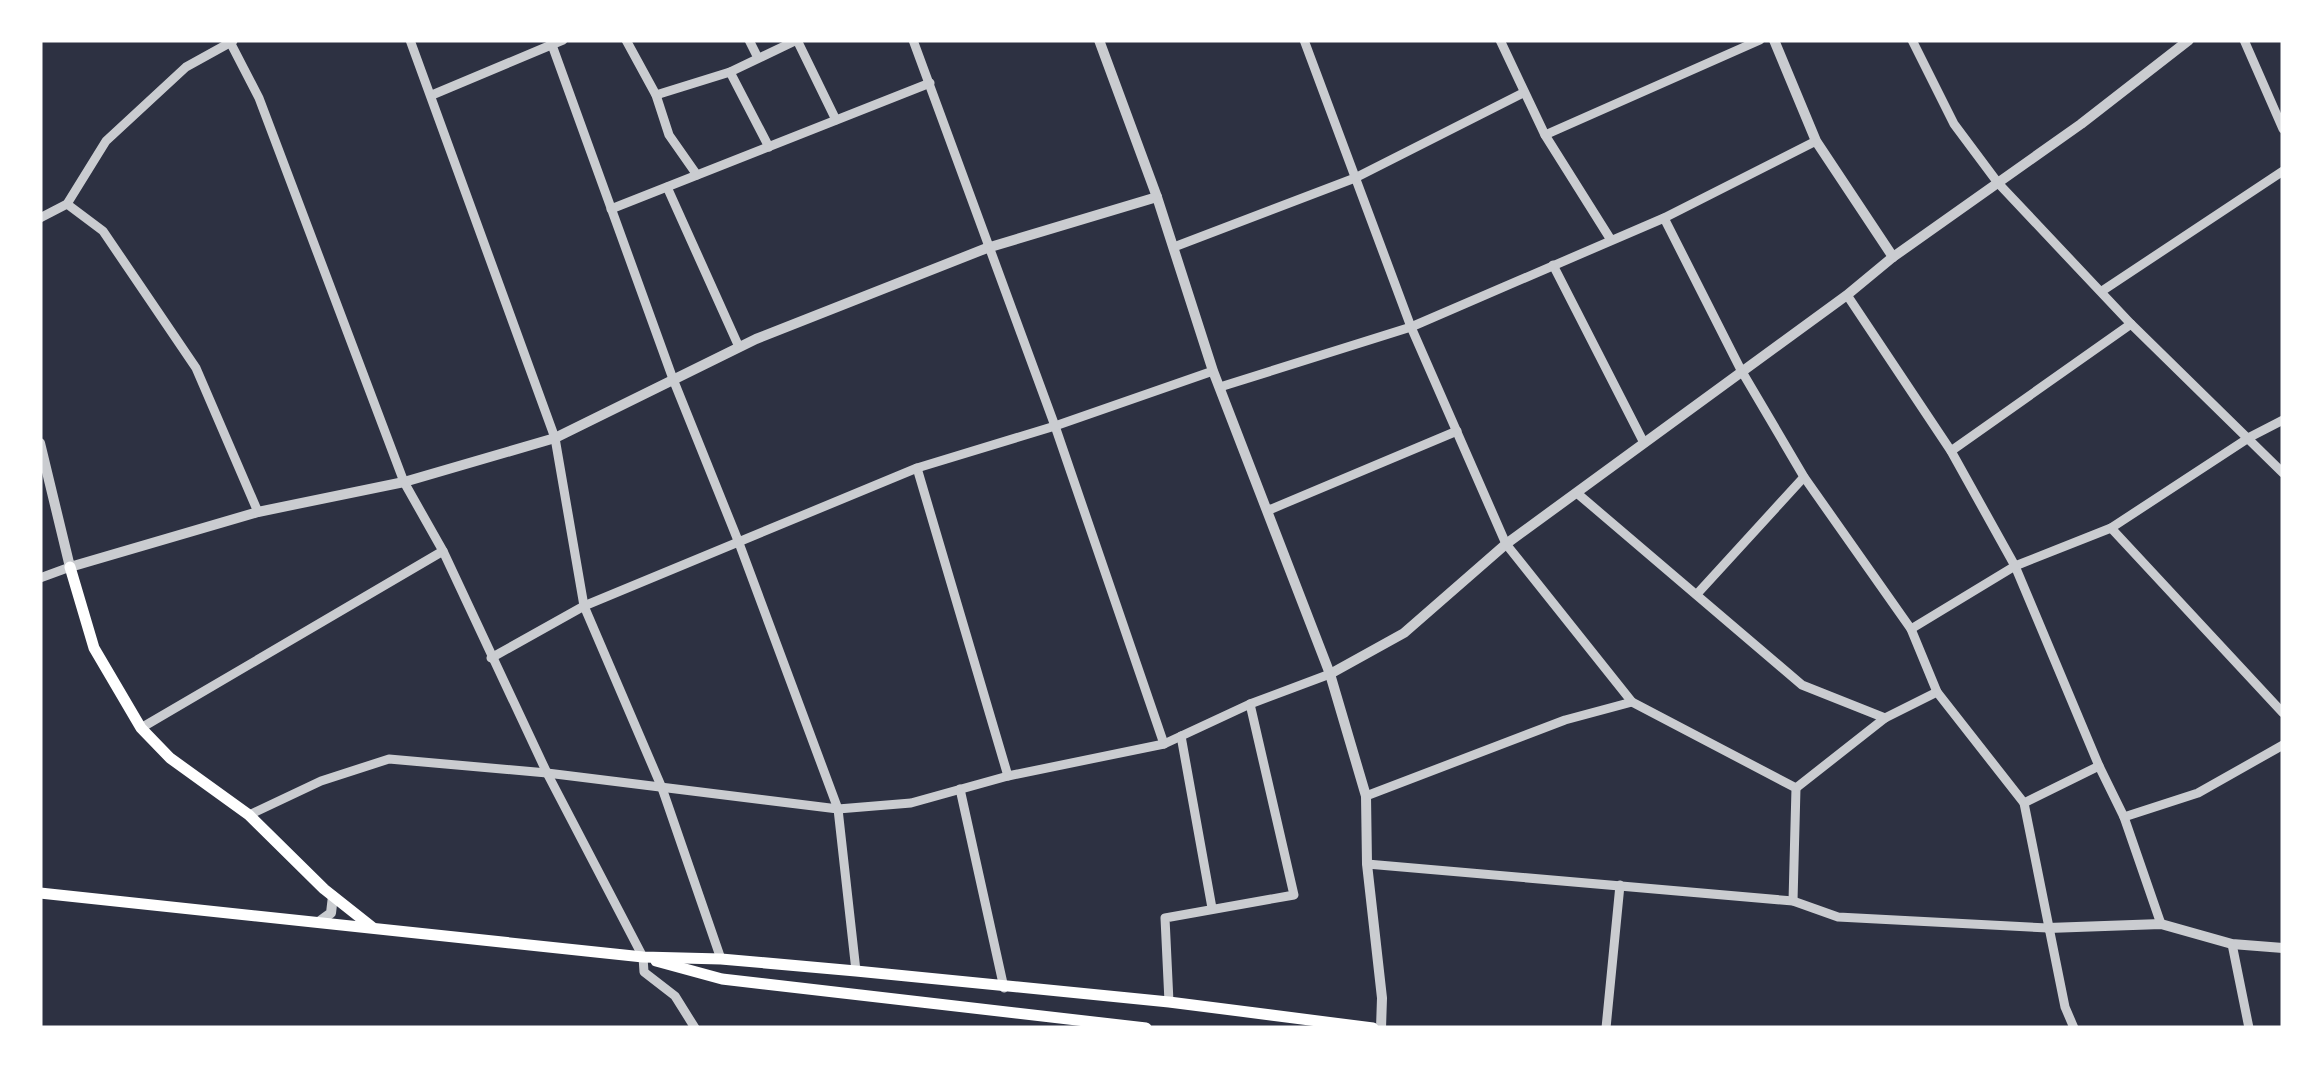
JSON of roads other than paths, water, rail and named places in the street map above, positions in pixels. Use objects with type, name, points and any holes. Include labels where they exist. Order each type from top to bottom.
[{"type":"main road","points":[[70,567],[94,648],[141,728],[170,758],[249,815],[333,896],[372,927]]},
{"type":"main road","points":[[40,892],[643,957],[721,959],[1169,1002],[1373,1028]]},
{"type":"main road","points":[[643,957],[722,979],[1146,1028]]},
{"type":"street","points":[[40,218],[67,204],[106,140],[186,67],[231,40],[259,98],[404,482],[443,551],[547,774],[643,957],[644,972],[675,996],[695,1028]]},
{"type":"street","points":[[410,40],[555,438],[584,606],[662,788],[721,959]]},
{"type":"street","points":[[432,94],[563,40]]},
{"type":"street","points":[[626,40],[656,95],[669,135],[696,175]]},
{"type":"street","points":[[749,40],[758,58]]},
{"type":"street","points":[[656,95],[730,72],[797,40],[836,120]]},
{"type":"street","points":[[913,40],[1055,426],[1164,744]]},
{"type":"street","points":[[1099,40],[1157,196],[1213,371],[1330,674],[1366,796],[1367,864],[1382,1028]]},
{"type":"street","points":[[1304,40],[1411,327],[1506,544],[1632,702],[1796,788]]},
{"type":"street","points":[[1500,40],[1544,135],[1611,240]]},
{"type":"street","points":[[1544,135],[1760,40]]},
{"type":"street","points":[[1774,40],[1816,141],[1894,257]]},
{"type":"street","points":[[1912,40],[1954,124],[1998,184],[2131,324],[2283,472]]},
{"type":"street","points":[[249,815],[321,781],[389,759],[838,809],[911,803],[1008,776],[1164,744],[1250,704],[1330,674],[1404,633],[1506,544],[2189,40]]},
{"type":"street","points":[[2244,40],[2283,129]]},
{"type":"street","points":[[552,45],[673,379],[838,809],[856,971]]},
{"type":"street","points":[[730,72],[769,147]]},
{"type":"street","points":[[611,209],[930,84]]},
{"type":"street","points":[[1174,247],[1355,178],[1523,93]]},
{"type":"street","points":[[1220,387],[1411,327],[1664,218],[1816,141]]},
{"type":"street","points":[[2102,291],[2283,171]]},
{"type":"street","points":[[667,187],[739,348]]},
{"type":"street","points":[[40,578],[258,512],[404,482],[555,438],[739,348],[987,248],[1157,196]]},
{"type":"street","points":[[67,204],[102,231],[196,368],[258,512]]},
{"type":"street","points":[[1664,218],[1741,370],[1804,477],[1911,629],[1937,692],[2024,804],[2064,1007],[2074,1028]]},
{"type":"street","points":[[1553,265],[1644,443]]},
{"type":"street","points":[[1847,295],[1951,452],[2015,566],[2124,816],[2160,924]]},
{"type":"street","points":[[1951,452],[2131,324]]},
{"type":"street","points":[[491,658],[584,606],[917,468],[1055,426],[1213,371]]},
{"type":"street","points":[[1911,629],[2015,566],[2111,528],[2250,437],[2283,420]]},
{"type":"street","points":[[1269,510],[1457,431]]},
{"type":"street","points":[[40,442],[70,567]]},
{"type":"street","points":[[917,468],[1008,776]]},
{"type":"street","points":[[1697,594],[1804,477]]},
{"type":"street","points":[[1578,494],[1802,685],[1885,718]]},
{"type":"street","points":[[2111,528],[2283,713]]},
{"type":"street","points":[[141,728],[443,551]]},
{"type":"street","points":[[1792,901],[1796,788],[1885,718],[1937,692]]},
{"type":"street","points":[[1366,796],[1565,720],[1632,702]]},
{"type":"street","points":[[1169,1002],[1164,918],[1294,895],[1250,704]]},
{"type":"street","points":[[1182,736],[1212,908]]},
{"type":"street","points":[[2124,816],[2198,793],[2283,746]]},
{"type":"street","points":[[2024,804],[2099,766]]},
{"type":"street","points":[[960,789],[1004,988]]},
{"type":"street","points":[[1367,864],[1792,901],[1838,917],[2048,928],[2160,924],[2232,944],[2283,948]]},
{"type":"street","points":[[1606,1028],[1620,885]]},
{"type":"street","points":[[320,921],[331,913],[333,896]]},
{"type":"street","points":[[2232,944],[2249,1028]]}]
